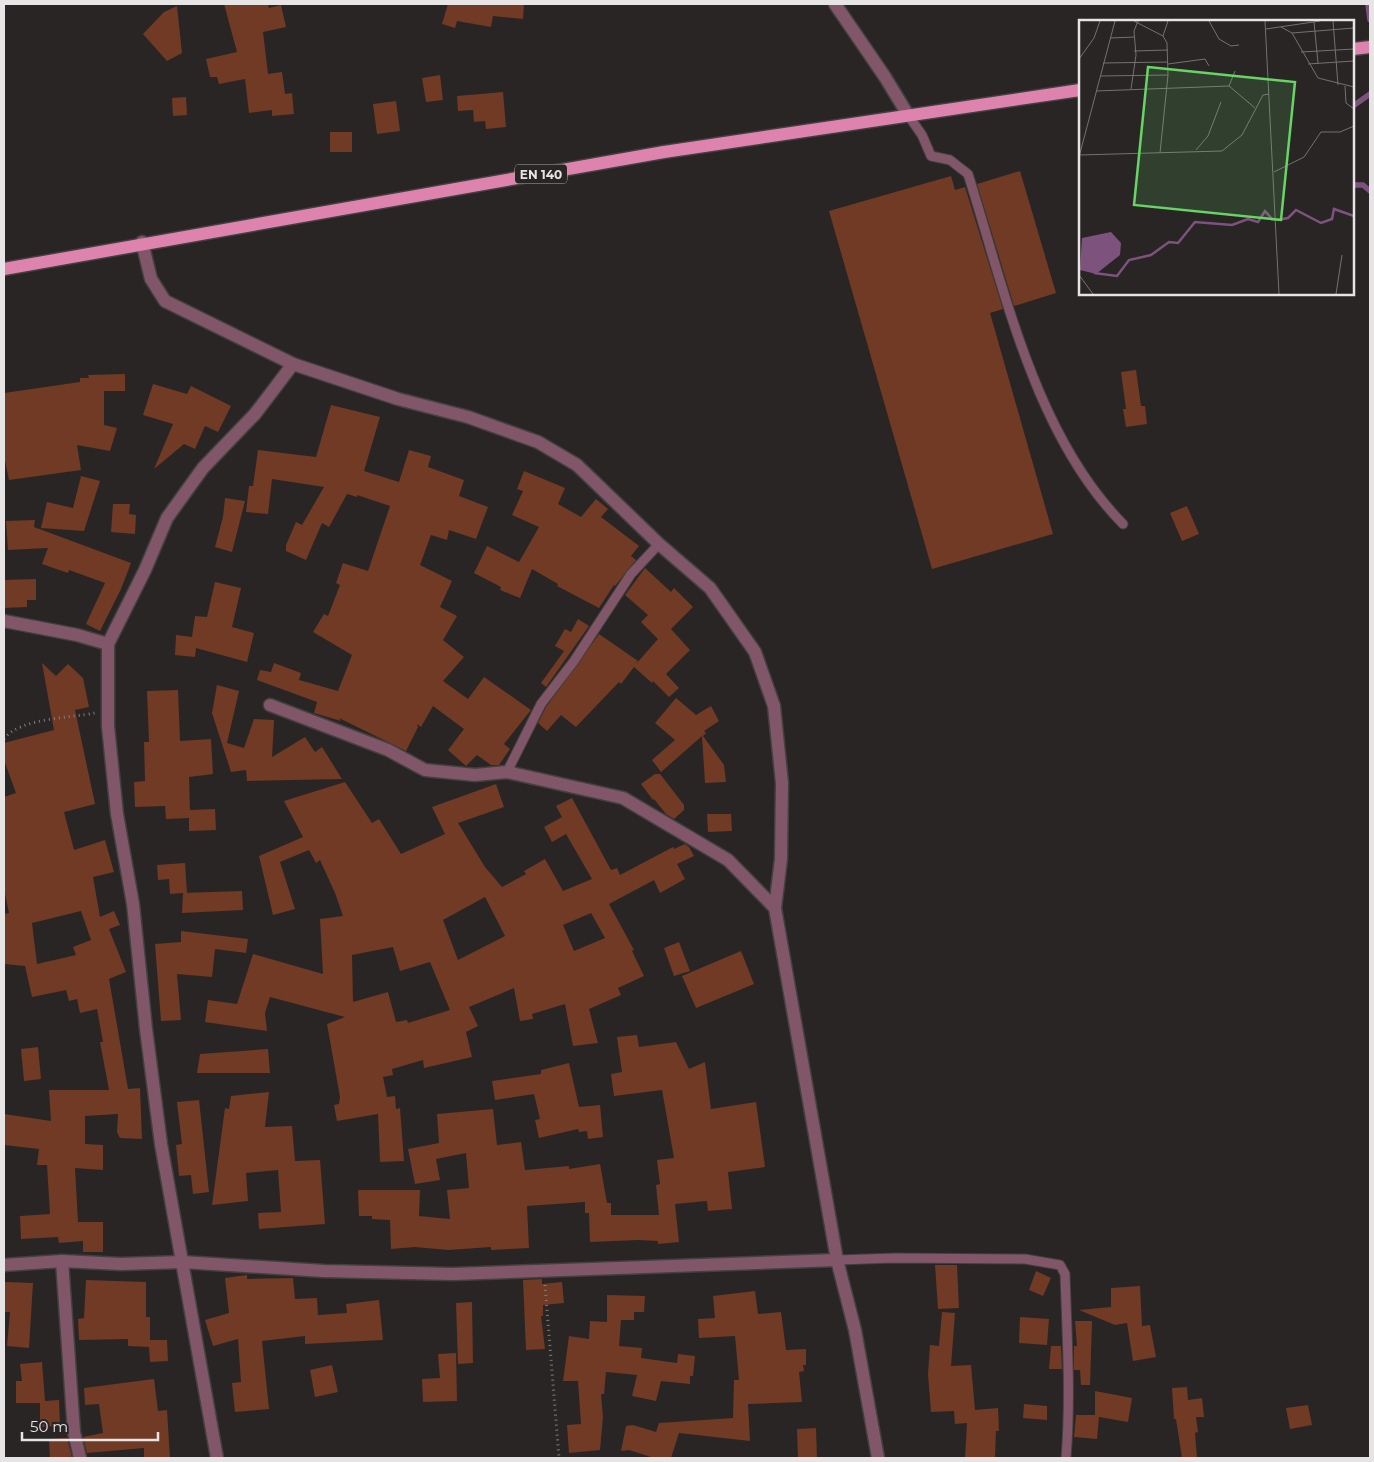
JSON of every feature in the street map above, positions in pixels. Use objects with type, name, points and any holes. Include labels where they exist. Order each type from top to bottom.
[{"type":"main road","points":[[1354,49],[1370,47]]},
{"type":"main road","name":"EN 140","points":[[4,268],[142,242],[664,152],[1079,90]]},
{"type":"street","points":[[835,4],[885,77],[908,115]]},
{"type":"street","points":[[142,242],[151,279],[165,300],[293,364],[398,399],[468,417],[538,442],[577,465],[659,544],[710,588],[755,652],[774,706],[782,783],[780,859],[775,908],[837,1260],[855,1330],[878,1458]]},
{"type":"street","points":[[218,1458],[161,1144],[146,1029],[133,904],[117,814],[108,711],[108,644],[145,570],[167,518],[203,468],[254,414],[293,364]]},
{"type":"street","points":[[4,621],[76,635],[108,644]]},
{"type":"street","points":[[270,706],[388,750],[425,770],[475,775],[507,772],[623,798],[728,860],[775,908]]},
{"type":"street","points":[[4,1265],[62,1261],[121,1264],[182,1262],[324,1271],[433,1274],[837,1260]]},
{"type":"street","points":[[62,1261],[74,1432],[80,1458]]},
{"type":"lane","points":[[908,115],[922,135],[931,156],[950,160],[968,174],[1008,305],[1043,403],[1101,502],[1123,524]]},
{"type":"lane","points":[[507,772],[541,704],[574,661],[631,574],[659,544]]},
{"type":"lane","points":[[837,1260],[895,1258],[1025,1259],[1060,1265],[1066,1274],[1069,1428],[1066,1458]]},
{"type":"path","points":[[4,739],[10,730],[22,725],[108,711]]},
{"type":"path","points":[[544,1270],[559,1458]]},
{"type":"building","points":[[224,4],[268,4],[269,8],[281,5],[286,27],[263,32],[268,74],[282,72],[285,94],[292,93],[294,114],[272,116],[272,110],[249,113],[245,79],[219,84],[217,77],[210,77],[206,59],[237,52]]},
{"type":"building","points":[[448,4],[524,4],[523,19],[493,16],[491,27],[457,21],[455,28],[442,24]]},
{"type":"building","points":[[177,6],[182,53],[167,61],[143,34],[164,12]]},
{"type":"building","points":[[440,75],[443,100],[426,102],[422,78]]},
{"type":"building","points":[[503,92],[506,127],[486,129],[485,121],[474,122],[473,110],[458,111],[457,96]]},
{"type":"building","points":[[186,97],[187,115],[173,116],[172,98]]},
{"type":"building","points":[[396,101],[400,131],[377,134],[373,104]]},
{"type":"building","points":[[330,132],[352,132],[352,152],[330,152]]},
{"type":"building","points":[[1020,171],[1056,293],[1014,306],[977,184]]},
{"type":"building","points":[[951,176],[955,190],[965,187],[1003,309],[990,313],[1053,534],[932,569],[829,211]]},
{"type":"building","points":[[1136,370],[1141,406],[1145,406],[1147,424],[1126,427],[1123,409],[1126,409],[1121,372]]},
{"type":"building","points":[[125,374],[125,391],[104,391],[104,425],[117,428],[110,451],[77,445],[81,470],[9,480],[4,456],[4,393],[80,382],[80,378],[89,378],[88,375]]},
{"type":"building","points":[[153,384],[187,394],[191,386],[231,406],[218,432],[205,426],[195,449],[184,444],[154,469],[173,424],[143,415]]},
{"type":"building","points":[[331,405],[380,417],[364,471],[399,482],[409,450],[431,456],[428,467],[464,480],[459,496],[488,507],[476,539],[449,530],[447,540],[431,535],[420,565],[452,581],[440,607],[457,616],[443,640],[464,657],[443,681],[468,699],[484,677],[531,710],[504,744],[510,749],[499,765],[491,765],[477,755],[466,766],[448,750],[464,729],[433,706],[421,727],[417,724],[418,727],[406,751],[339,718],[341,721],[314,713],[317,702],[257,680],[260,670],[271,672],[274,663],[301,673],[299,680],[338,691],[352,655],[313,632],[324,614],[328,616],[340,585],[336,583],[343,563],[368,571],[390,506],[357,495],[357,497],[347,494],[329,527],[322,523],[306,560],[286,551],[286,545],[296,522],[302,525],[324,487],[272,479],[268,514],[246,512],[249,486],[253,486],[258,450],[316,457]]},
{"type":"building","points":[[524,471],[565,488],[558,504],[581,517],[596,499],[608,509],[601,517],[639,546],[631,556],[636,560],[614,585],[599,608],[557,586],[558,584],[532,569],[520,598],[500,590],[501,587],[474,573],[487,546],[519,562],[539,527],[512,515],[523,491],[517,489]]},
{"type":"building","points":[[81,476],[100,481],[84,531],[41,528],[47,502],[73,508]]},
{"type":"building","points":[[225,498],[245,501],[232,552],[215,547],[223,517]]},
{"type":"building","points":[[113,504],[130,504],[129,514],[136,515],[135,534],[111,532]]},
{"type":"building","points":[[1187,506],[1199,534],[1182,541],[1170,513]]},
{"type":"building","points":[[35,520],[34,527],[131,563],[121,589],[100,631],[86,624],[105,583],[69,570],[68,573],[42,564],[48,548],[8,550],[6,521]]},
{"type":"building","points":[[645,568],[671,592],[674,588],[693,607],[671,629],[690,650],[666,674],[679,688],[669,697],[653,681],[652,683],[634,667],[621,684],[619,682],[576,727],[561,715],[547,731],[538,723],[546,707],[599,634],[638,661],[636,664],[658,639],[641,622],[648,615],[625,595]]},
{"type":"building","points":[[36,579],[36,600],[27,600],[27,607],[4,608],[4,580]]},
{"type":"building","points":[[215,582],[241,588],[232,627],[254,633],[247,662],[196,648],[195,657],[175,655],[176,635],[192,637],[195,616],[207,617]]},
{"type":"building","points":[[578,619],[589,626],[546,687],[541,683],[564,651],[555,646],[565,629],[571,632]]},
{"type":"building","points":[[42,663],[56,676],[68,664],[83,678],[89,707],[75,710],[95,804],[64,812],[74,850],[105,840],[114,872],[93,877],[100,917],[114,911],[120,925],[109,929],[126,972],[109,979],[128,1089],[140,1088],[142,1139],[120,1138],[117,1132],[118,1114],[85,1116],[85,1144],[103,1145],[103,1170],[75,1168],[78,1222],[103,1222],[103,1252],[83,1252],[83,1241],[59,1243],[58,1237],[21,1239],[20,1216],[50,1214],[47,1165],[37,1165],[39,1149],[4,1145],[4,1114],[51,1121],[49,1090],[109,1090],[100,1042],[103,1042],[97,1009],[80,1013],[77,999],[69,1001],[66,990],[32,997],[25,966],[4,964],[4,914],[9,913],[4,889],[4,797],[16,793],[4,760],[4,743],[54,730]],"holes":[[[81,911],[91,940],[73,947],[76,955],[37,964],[32,923]]]},
{"type":"building","points":[[217,685],[239,691],[227,743],[244,748],[254,719],[274,720],[272,757],[305,737],[315,752],[322,747],[342,779],[247,781],[246,770],[231,772],[212,713]]},
{"type":"building","points":[[178,690],[180,741],[211,739],[213,774],[189,777],[190,810],[215,809],[216,830],[189,831],[189,818],[166,819],[165,806],[135,807],[134,782],[145,781],[144,742],[149,742],[147,691]]},
{"type":"building","points":[[676,698],[696,715],[711,706],[719,721],[704,731],[706,733],[703,736],[724,765],[726,782],[705,783],[702,736],[661,772],[652,760],[675,740],[655,723]]},
{"type":"building","points":[[655,774],[660,774],[684,805],[684,810],[674,819],[666,814],[641,784]]},
{"type":"building","points":[[345,782],[372,823],[379,819],[401,854],[445,834],[432,807],[496,784],[504,807],[458,823],[485,867],[502,887],[526,874],[524,871],[545,859],[563,891],[592,879],[566,834],[552,842],[544,827],[562,817],[556,806],[572,798],[611,870],[617,868],[620,875],[673,847],[674,849],[685,844],[694,856],[677,864],[685,879],[660,893],[654,880],[609,904],[634,950],[632,951],[644,976],[618,988],[621,995],[589,1009],[598,1043],[573,1046],[565,1004],[532,1014],[533,1019],[520,1021],[514,988],[469,1007],[478,1026],[466,1032],[472,1057],[424,1068],[423,1060],[392,1069],[393,1075],[383,1077],[387,1097],[395,1096],[396,1109],[400,1108],[404,1161],[380,1162],[378,1114],[337,1121],[334,1105],[339,1104],[340,1097],[327,1024],[345,1017],[270,997],[265,1013],[267,1031],[205,1022],[208,1000],[237,1004],[253,954],[323,974],[320,919],[343,916],[320,860],[316,863],[309,850],[280,862],[295,909],[273,915],[259,856],[303,837],[284,801]],"holes":[[[485,897],[505,936],[458,960],[443,920]],[[591,913],[605,938],[574,951],[563,925]],[[393,947],[400,971],[430,962],[450,1010],[408,1023],[407,1020],[396,1022],[388,992],[353,1002],[352,955]]]},
{"type":"building","points":[[707,814],[731,814],[732,831],[708,832]]},
{"type":"building","points":[[185,863],[187,893],[242,891],[243,910],[182,913],[183,893],[170,894],[169,879],[158,880],[157,865]]},
{"type":"building","points":[[181,931],[248,939],[246,953],[215,949],[212,977],[177,974],[181,1020],[161,1021],[155,944],[181,942]]},
{"type":"building","points":[[679,942],[690,971],[674,976],[664,948]]},
{"type":"building","points":[[741,951],[754,984],[696,1008],[682,976]]},
{"type":"building","points":[[637,1035],[639,1047],[676,1042],[689,1069],[705,1062],[711,1109],[756,1102],[765,1167],[728,1172],[732,1209],[708,1211],[707,1201],[675,1204],[679,1242],[658,1244],[658,1241],[638,1240],[590,1242],[589,1213],[585,1213],[585,1202],[527,1206],[529,1248],[491,1250],[491,1247],[448,1250],[415,1247],[391,1249],[390,1220],[372,1219],[372,1216],[359,1216],[358,1190],[420,1190],[419,1216],[450,1219],[447,1190],[469,1188],[466,1153],[436,1159],[440,1180],[415,1184],[408,1149],[439,1143],[437,1114],[493,1109],[497,1145],[521,1142],[525,1170],[569,1166],[569,1169],[600,1164],[607,1203],[611,1203],[611,1215],[659,1215],[656,1185],[660,1184],[657,1160],[674,1158],[662,1090],[614,1096],[611,1074],[622,1072],[617,1037]]},
{"type":"building","points":[[38,1047],[41,1079],[24,1081],[21,1049]]},
{"type":"building","points":[[268,1049],[270,1073],[197,1073],[200,1054]]},
{"type":"building","points":[[569,1063],[579,1107],[600,1105],[603,1137],[588,1139],[587,1131],[579,1132],[578,1129],[539,1138],[535,1120],[540,1119],[534,1094],[495,1100],[492,1081],[541,1074],[541,1070]]},
{"type":"building","points":[[269,1092],[265,1127],[292,1126],[295,1161],[320,1160],[325,1224],[259,1229],[258,1213],[281,1212],[278,1170],[246,1173],[248,1201],[212,1205],[225,1108],[229,1109],[231,1096]]},
{"type":"building","points":[[199,1100],[209,1192],[193,1194],[191,1175],[179,1176],[176,1145],[182,1144],[177,1102]]},
{"type":"building","points":[[935,1265],[957,1265],[959,1308],[938,1309]]},
{"type":"building","points":[[1036,1271],[1051,1278],[1043,1296],[1029,1290]]},
{"type":"building","points":[[247,1275],[247,1279],[293,1278],[295,1299],[317,1298],[318,1315],[347,1313],[346,1304],[379,1300],[383,1340],[305,1344],[305,1336],[262,1341],[269,1409],[235,1412],[232,1383],[241,1382],[238,1339],[213,1346],[205,1320],[229,1313],[225,1278]]},
{"type":"building","points":[[542,1279],[542,1284],[562,1282],[564,1303],[543,1305],[543,1316],[541,1316],[545,1349],[526,1350],[523,1280]]},
{"type":"building","points":[[86,1280],[146,1282],[146,1317],[150,1317],[150,1340],[167,1340],[168,1361],[150,1362],[149,1347],[128,1346],[128,1339],[79,1340],[78,1319],[84,1318]]},
{"type":"building","points":[[4,1282],[33,1283],[29,1348],[7,1346],[10,1312],[4,1312]]},
{"type":"building","points":[[1140,1286],[1142,1326],[1150,1325],[1156,1357],[1133,1361],[1127,1323],[1115,1325],[1079,1310],[1111,1307],[1111,1288]]},
{"type":"building","points":[[755,1291],[758,1314],[781,1312],[786,1350],[806,1349],[806,1365],[803,1365],[804,1371],[799,1372],[802,1402],[748,1404],[750,1441],[679,1433],[671,1458],[654,1458],[629,1450],[621,1451],[626,1426],[633,1425],[656,1432],[659,1423],[733,1418],[734,1380],[739,1380],[735,1336],[699,1338],[698,1319],[715,1318],[713,1296]]},
{"type":"building","points":[[607,1295],[645,1296],[644,1312],[634,1312],[634,1320],[621,1320],[619,1346],[642,1348],[641,1358],[677,1363],[678,1354],[695,1356],[693,1376],[690,1376],[690,1384],[661,1381],[656,1401],[632,1396],[637,1375],[606,1372],[604,1394],[601,1394],[603,1417],[600,1450],[569,1453],[567,1425],[581,1424],[578,1381],[563,1381],[569,1336],[589,1339],[590,1321],[607,1322]]},
{"type":"building","points":[[472,1302],[473,1363],[458,1364],[456,1303]]},
{"type":"building","points":[[942,1312],[955,1313],[951,1366],[971,1365],[975,1410],[998,1408],[999,1431],[996,1431],[995,1458],[965,1458],[967,1423],[955,1424],[954,1411],[931,1412],[928,1374],[930,1345],[939,1346]]},
{"type":"building","points":[[1020,1317],[1049,1319],[1047,1345],[1019,1343]]},
{"type":"building","points":[[1075,1321],[1092,1321],[1090,1385],[1081,1385],[1080,1370],[1074,1370],[1074,1346],[1077,1346]]},
{"type":"building","points":[[1051,1346],[1061,1346],[1062,1369],[1049,1369]]},
{"type":"building","points":[[456,1353],[457,1401],[423,1402],[422,1379],[440,1378],[438,1354]]},
{"type":"building","points":[[42,1362],[45,1401],[59,1400],[60,1426],[40,1427],[40,1403],[16,1403],[16,1381],[22,1381],[20,1364]]},
{"type":"building","points":[[332,1365],[338,1392],[315,1397],[310,1370]]},
{"type":"building","points":[[154,1379],[158,1411],[167,1410],[170,1458],[144,1458],[144,1448],[87,1453],[83,1437],[103,1433],[99,1404],[85,1405],[84,1388]]},
{"type":"building","points":[[1187,1387],[1188,1400],[1202,1398],[1204,1417],[1196,1417],[1198,1432],[1195,1433],[1197,1458],[1182,1458],[1176,1419],[1174,1419],[1172,1388]]},
{"type":"building","points":[[1095,1391],[1132,1398],[1128,1422],[1099,1417],[1097,1439],[1074,1437],[1076,1415],[1095,1415]]},
{"type":"building","points":[[1024,1404],[1047,1406],[1047,1420],[1023,1418]]},
{"type":"building","points":[[1308,1405],[1312,1425],[1290,1429],[1286,1408]]},
{"type":"building","points":[[816,1428],[817,1458],[798,1458],[797,1429]]},
{"type":"building","points":[[67,1438],[72,1458],[50,1458],[49,1439]]},
{"type":"waterway","points":[[1368,4],[1370,20]]},
{"type":"waterway","points":[[1354,105],[1370,94]]},
{"type":"waterway","points":[[1354,185],[1363,185],[1370,191]]}]
